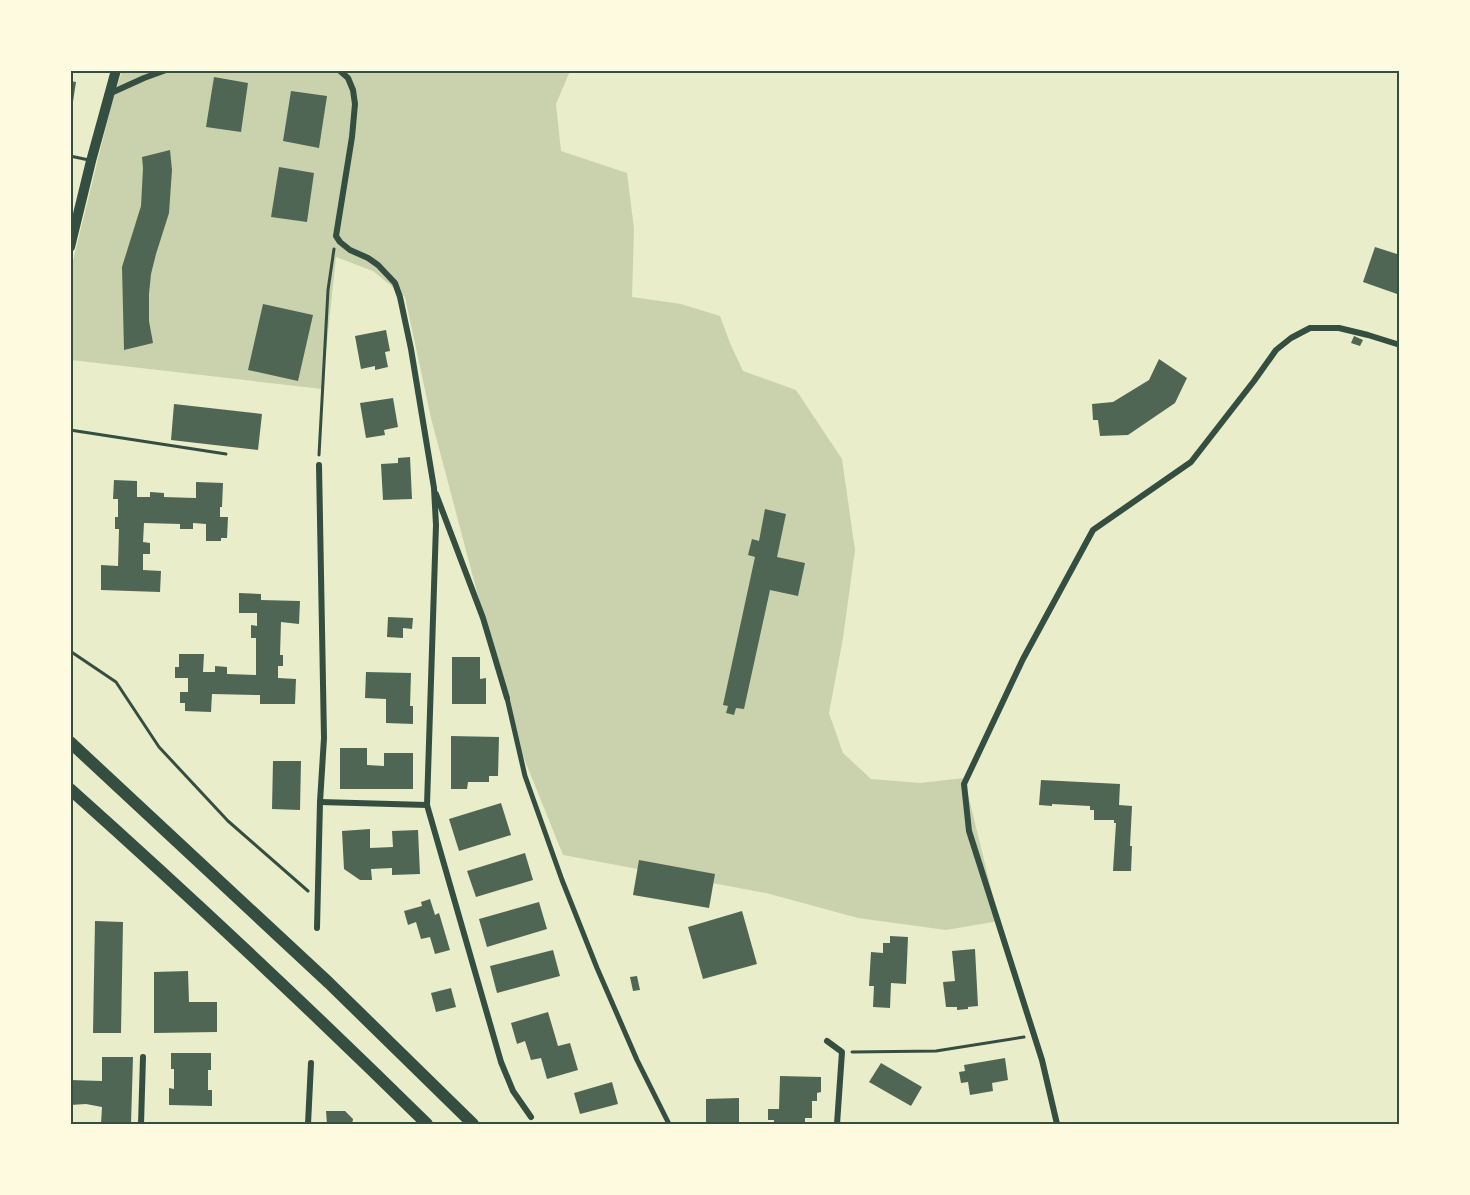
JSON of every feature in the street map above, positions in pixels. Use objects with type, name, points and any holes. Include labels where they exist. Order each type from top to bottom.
[{"type":"highway","points":[[70,742],[329,983],[473,1125]]},
{"type":"highway","points":[[70,789],[327,1026],[427,1125]]},
{"type":"main road","points":[[70,248],[116,70]]},
{"type":"street","points":[[110,93],[166,70]]},
{"type":"street","points":[[339,70],[348,78],[355,104],[336,236],[350,250],[378,265],[395,283],[411,349],[434,488],[436,525],[427,805],[501,1062],[513,1090],[531,1117]]},
{"type":"street","points":[[1057,1125],[1035,1036],[969,831],[964,784],[1023,659],[1093,530],[1191,462],[1276,350],[1291,338],[1310,328],[1339,328],[1400,345]]},
{"type":"street","points":[[317,928],[324,738],[319,465]]},
{"type":"street","points":[[434,488],[483,618],[507,698],[525,776],[562,880],[637,1060],[669,1125]]},
{"type":"street","points":[[320,802],[427,805]]},
{"type":"street","points":[[827,1041],[842,1052],[837,1125]]},
{"type":"street","points":[[141,1125],[143,1057]]},
{"type":"street","points":[[309,1125],[310,1063]]},
{"type":"lane","points":[[70,156],[91,161]]},
{"type":"lane","points":[[70,430],[226,454]]},
{"type":"path","points":[[319,465],[328,290],[336,236]]},
{"type":"path","points":[[70,651],[116,682],[159,747],[228,821],[318,900]]},
{"type":"path","points":[[842,1052],[936,1051],[1035,1036]]},
{"type":"green space","points":[[122,71],[570,71],[556,104],[561,151],[627,173],[634,229],[632,297],[681,304],[720,316],[743,371],[796,390],[842,459],[855,550],[843,638],[829,713],[843,753],[871,779],[920,783],[964,778],[999,921],[946,930],[858,918],[766,893],[563,855],[515,736],[431,418],[405,297],[373,271],[336,257],[322,389],[71,360],[71,269],[111,106]]},
{"type":"building","points":[[214,77],[248,83],[241,132],[206,127]]},
{"type":"building","points":[[70,81],[76,82],[72,108],[70,108]]},
{"type":"building","points":[[291,91],[327,96],[319,148],[283,141]]},
{"type":"building","points":[[170,150],[172,170],[169,213],[151,274],[149,294],[149,321],[153,343],[124,350],[122,267],[141,206],[142,157]]},
{"type":"building","points":[[279,167],[314,173],[307,222],[271,217]]},
{"type":"building","points":[[1375,247],[1400,255],[1400,295],[1363,282]]},
{"type":"building","points":[[263,304],[313,315],[298,381],[248,370]]},
{"type":"building","points":[[386,330],[390,351],[385,352],[388,367],[375,370],[375,366],[361,369],[355,336]]},
{"type":"building","points":[[1354,336],[1363,340],[1360,346],[1351,343]]},
{"type":"building","points":[[1159,359],[1187,378],[1175,403],[1128,435],[1100,436],[1098,420],[1093,420],[1092,404],[1113,402],[1149,380]]},
{"type":"building","points":[[393,398],[398,427],[384,430],[385,435],[366,438],[360,403]]},
{"type":"building","points":[[174,404],[262,414],[258,450],[171,440]]},
{"type":"building","points":[[410,457],[412,499],[383,500],[381,464],[398,463],[398,458]]},
{"type":"building","points":[[114,480],[137,481],[137,497],[150,497],[150,492],[164,493],[164,497],[196,498],[196,482],[223,483],[220,517],[228,517],[227,538],[221,538],[221,541],[206,541],[206,524],[193,523],[193,529],[180,529],[180,524],[144,523],[143,542],[150,543],[150,554],[143,554],[143,570],[161,571],[160,592],[101,590],[101,565],[118,566],[119,529],[115,529],[115,517],[118,517],[118,499],[113,499]]},
{"type":"building","points":[[765,509],[786,514],[777,557],[805,563],[798,596],[770,590],[744,709],[736,708],[734,715],[726,713],[728,706],[723,705],[755,557],[748,555],[752,539],[759,541]]},
{"type":"building","points":[[239,593],[261,594],[261,600],[300,601],[299,624],[281,622],[280,655],[283,655],[283,666],[278,666],[278,678],[296,679],[295,704],[260,704],[260,695],[212,694],[211,712],[185,711],[185,703],[180,703],[180,692],[188,692],[188,678],[175,678],[175,667],[179,667],[179,654],[204,654],[203,672],[215,672],[215,666],[227,667],[227,674],[256,675],[256,638],[251,638],[251,625],[257,626],[257,613],[239,613]]},
{"type":"building","points":[[388,617],[413,618],[412,629],[403,628],[403,638],[387,637]]},
{"type":"building","points":[[452,657],[480,657],[480,679],[486,678],[486,704],[452,704]]},
{"type":"building","points":[[366,672],[411,673],[410,706],[413,706],[413,724],[386,723],[386,699],[365,698]]},
{"type":"building","points":[[451,736],[499,737],[498,776],[489,776],[489,782],[468,782],[467,789],[451,789]]},
{"type":"building","points":[[340,748],[367,748],[367,765],[384,766],[384,753],[413,753],[413,789],[340,789]]},
{"type":"building","points":[[273,761],[301,761],[300,810],[272,809]]},
{"type":"building","points":[[1041,780],[1120,784],[1119,805],[1132,806],[1131,871],[1113,871],[1116,823],[1114,820],[1094,820],[1094,810],[1090,810],[1090,806],[1039,805]]},
{"type":"building","points":[[501,803],[511,835],[459,851],[449,819]]},
{"type":"building","points":[[370,829],[370,848],[393,847],[392,831],[418,830],[420,874],[392,875],[392,868],[371,869],[372,880],[360,880],[344,869],[342,831]]},
{"type":"building","points":[[525,853],[533,880],[476,897],[467,871]]},
{"type":"building","points":[[639,860],[715,874],[709,908],[633,895]]},
{"type":"building","points":[[430,899],[435,915],[439,913],[450,950],[435,954],[430,937],[421,939],[416,922],[408,925],[404,911],[422,906],[421,902]]},
{"type":"building","points":[[539,902],[547,929],[487,947],[479,919]]},
{"type":"building","points":[[742,911],[757,964],[703,979],[688,927]]},
{"type":"building","points":[[95,921],[123,922],[121,1033],[93,1033]]},
{"type":"building","points":[[890,936],[908,937],[906,984],[891,983],[890,1008],[873,1007],[874,986],[869,986],[871,952],[883,953],[883,943],[890,943]]},
{"type":"building","points":[[975,949],[978,1006],[957,1010],[957,1007],[946,1007],[943,982],[955,981],[952,951]]},
{"type":"building","points":[[553,950],[560,976],[497,993],[490,966]]},
{"type":"building","points":[[188,971],[189,1002],[217,1002],[217,1032],[154,1033],[154,972]]},
{"type":"building","points":[[637,976],[640,990],[633,991],[630,977]]},
{"type":"building","points":[[451,988],[456,1007],[436,1012],[431,993]]},
{"type":"building","points":[[548,1012],[558,1046],[570,1043],[578,1070],[547,1079],[541,1058],[531,1060],[525,1041],[517,1044],[511,1023]]},
{"type":"building","points":[[171,1053],[211,1053],[208,1090],[212,1090],[212,1106],[169,1105],[169,1088],[174,1089]]},
{"type":"building","points":[[102,1057],[133,1057],[131,1124],[101,1124],[102,1107],[86,1104],[70,1105],[70,1080],[102,1081]]},
{"type":"building","points":[[1005,1058],[1008,1080],[992,1083],[993,1091],[970,1095],[968,1082],[961,1083],[959,1072],[965,1071],[964,1065]]},
{"type":"building","points":[[881,1063],[922,1087],[911,1106],[869,1082]]},
{"type":"building","points":[[780,1076],[821,1077],[821,1092],[817,1093],[817,1101],[812,1101],[812,1118],[805,1118],[805,1124],[774,1124],[774,1120],[768,1120],[768,1109],[779,1109]]},
{"type":"building","points":[[612,1082],[618,1104],[580,1114],[574,1093]]},
{"type":"building","points":[[739,1098],[739,1124],[706,1124],[706,1099]]},
{"type":"building","points":[[326,1111],[345,1111],[353,1119],[352,1124],[327,1124]]}]
